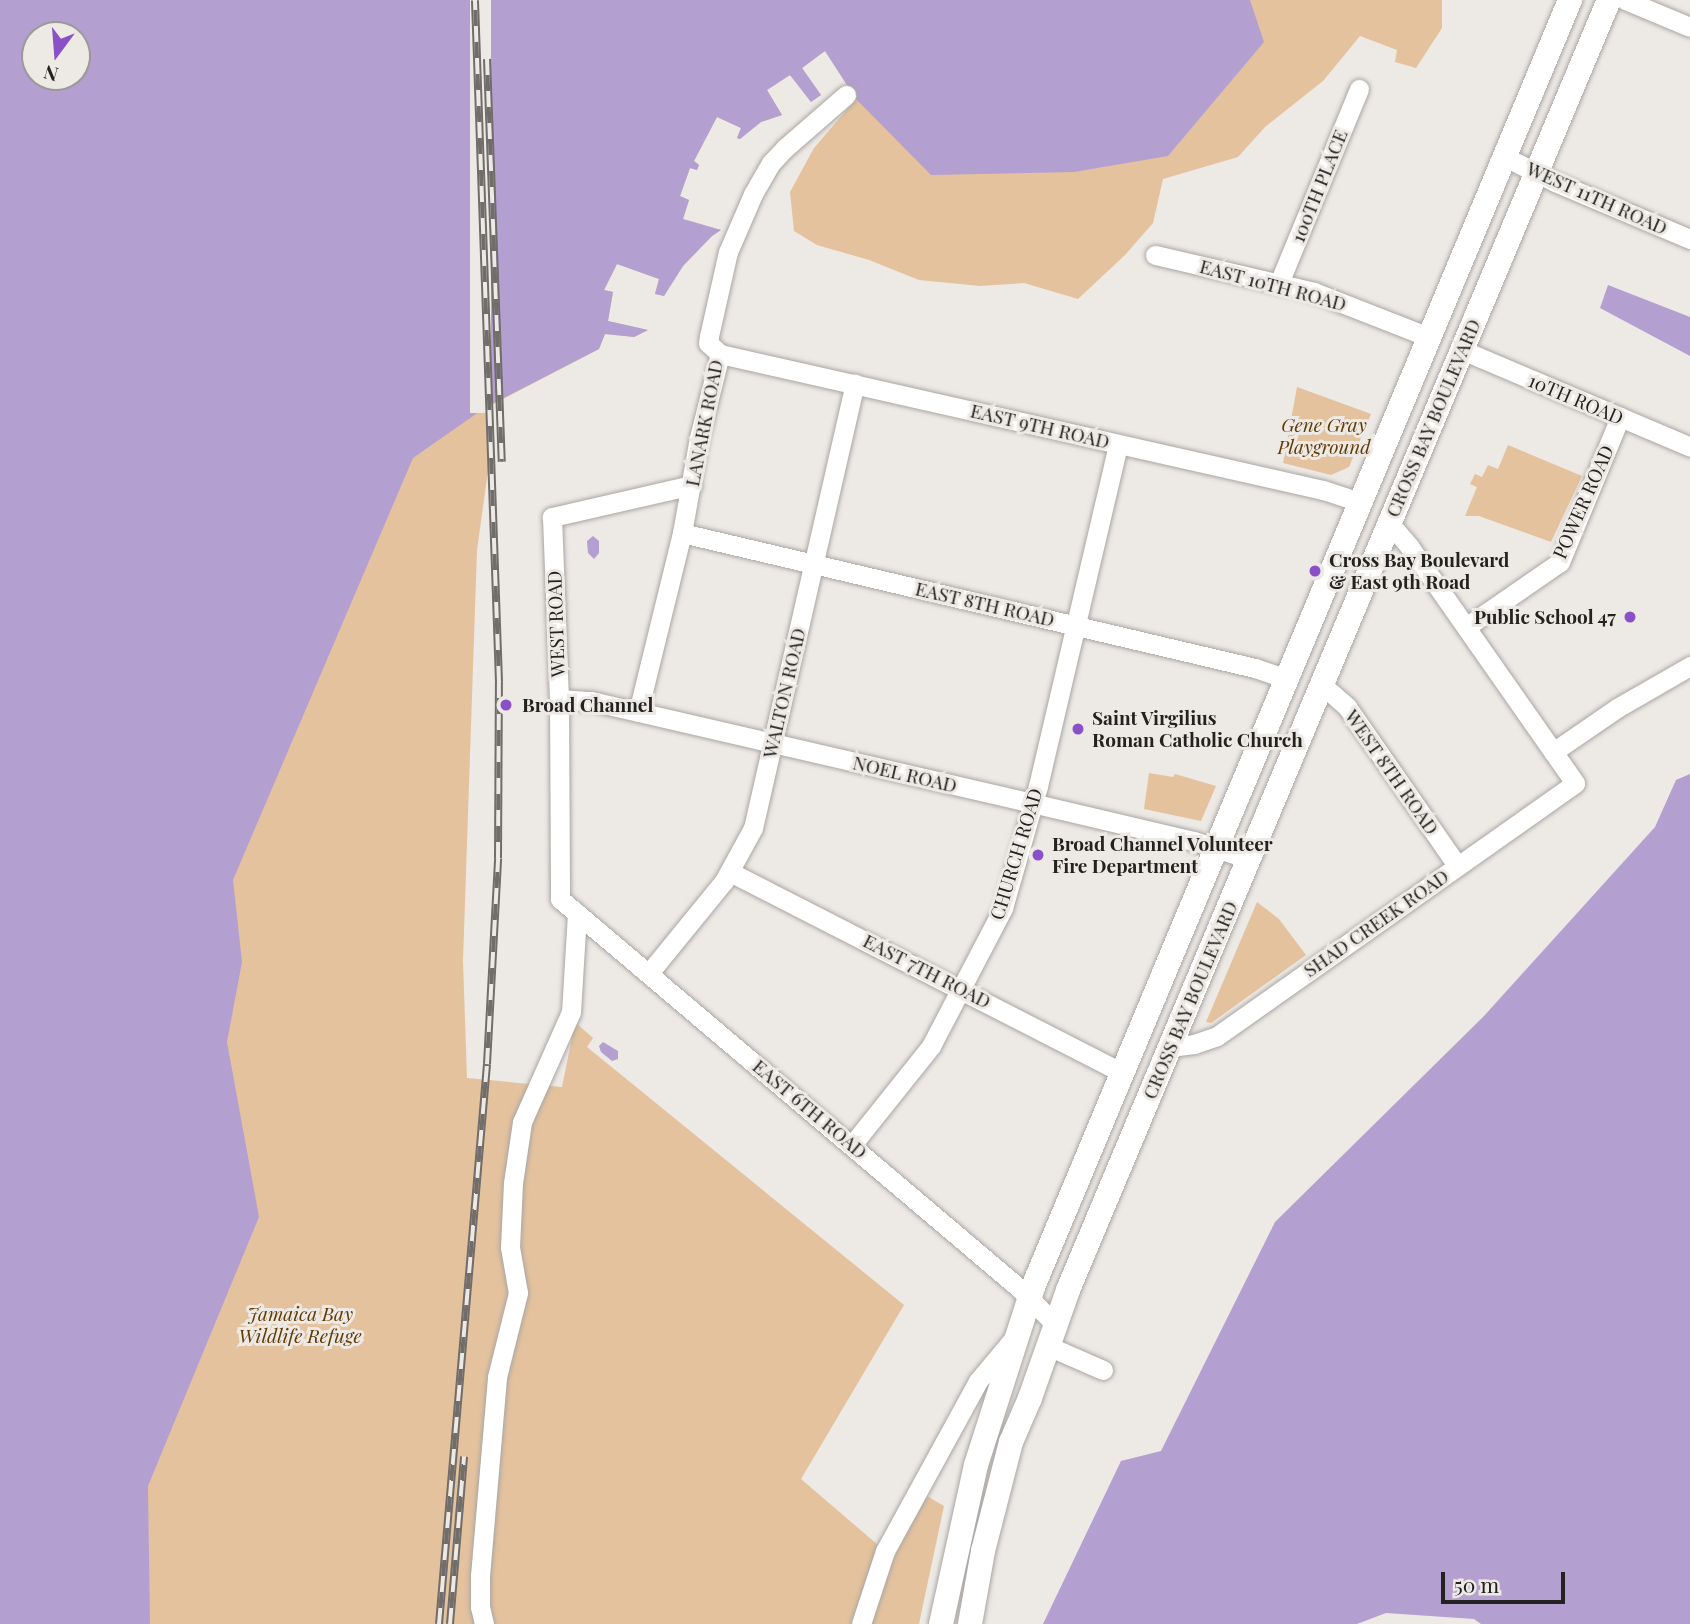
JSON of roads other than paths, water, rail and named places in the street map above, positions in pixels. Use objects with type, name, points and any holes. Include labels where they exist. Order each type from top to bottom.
[{"type":"main road","name":"CROSS BAY BOULEVARD","points":[[942,1624],[976,1465],[1029,1297],[1570,0]]},
{"type":"main road","name":"CROSS BAY BOULEVARD","points":[[970,1624],[983,1551],[1011,1442],[1052,1335],[1321,684],[1609,0]]},
{"type":"street","points":[[1625,0],[1690,27]]},
{"type":"street","name":"100TH PLACE","points":[[1279,283],[1359,89]]},
{"type":"street","name":"LANARK ROAD","points":[[638,712],[682,533],[720,354],[708,343],[728,252],[753,194],[771,163],[846,95]]},
{"type":"street","name":"WEST 11TH ROAD","points":[[1505,157],[1690,239]]},
{"type":"street","name":"EAST 10TH ROAD","points":[[1155,256],[1330,297],[1429,337]]},
{"type":"street","name":"10TH ROAD","points":[[1462,350],[1690,447]]},
{"type":"street","name":"EAST 9TH ROAD","points":[[720,354],[1323,490],[1360,502]]},
{"type":"street","name":"WALTON ROAD","points":[[649,973],[730,872],[753,828],[855,384]]},
{"type":"street","name":"POWER ROAD","points":[[1466,627],[1560,562],[1620,417]]},
{"type":"street","name":"CHURCH ROAD","points":[[852,1145],[924,1057],[1003,908],[1032,803],[1118,444]]},
{"type":"street","name":"WEST ROAD","points":[[560,899],[559,699],[552,517],[692,485]]},
{"type":"street","points":[[1389,523],[1410,547],[1553,752],[1625,702],[1690,666]]},
{"type":"street","name":"EAST 8TH ROAD","points":[[682,533],[1255,668],[1287,679]]},
{"type":"street","name":"WEST 8TH ROAD","points":[[1321,684],[1347,707],[1457,865]]},
{"type":"street","name":"NOEL ROAD","points":[[559,699],[584,700],[1032,803],[1216,847],[1248,859]]},
{"type":"street","name":"SHAD CREEK ROAD","points":[[1170,1047],[1195,1044],[1217,1036],[1575,783],[1553,752]]},
{"type":"street","name":"EAST 7TH ROAD","points":[[730,872],[1122,1073]]},
{"type":"street","name":"EAST 6TH ROAD","points":[[560,899],[1029,1297],[1052,1335]]},
{"type":"street","points":[[484,1624],[480,1607],[480,1576],[497,1377],[518,1293],[510,1247],[513,1183],[522,1122],[570,1012],[577,913]]},
{"type":"street","points":[[1052,1335],[1103,1370]]},
{"type":"street","name":"CROSS BAY BOULEVARD","points":[[861,1624],[881,1560],[898,1527],[978,1381],[1015,1337]]},
{"type":"railway","points":[[439,1624],[487,1064],[498,858],[499,682],[475,0]]},
{"type":"railway","points":[[487,59],[502,462]]},
{"type":"railway","points":[[450,1624],[464,1457]]},
{"type":"place","name":"Cross Bay Boulevard & East 9th Road","points":[[1315,571]]},
{"type":"place","name":"Public School 47","points":[[1630,617]]},
{"type":"place","name":"Broad Channel","points":[[506,705]]},
{"type":"place","name":"Saint Virgilius Roman Catholic Church","points":[[1078,729]]},
{"type":"place","name":"Broad Channel Volunteer Fire Department","points":[[1038,855]]},
{"type":"park label","name":"Gene Gray Playground","points":[[1324,436]]},
{"type":"park label","name":"Jamaica Bay Wildlife Refuge","points":[[300,1325]]}]
